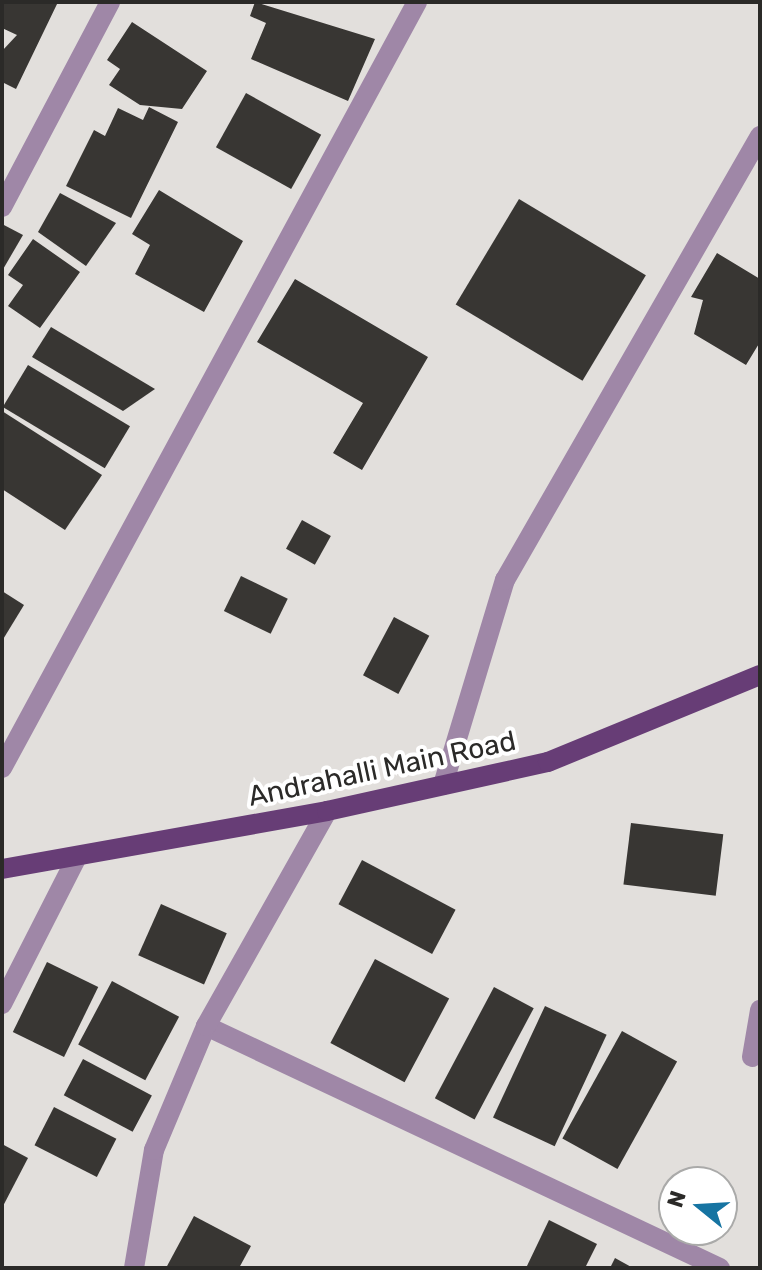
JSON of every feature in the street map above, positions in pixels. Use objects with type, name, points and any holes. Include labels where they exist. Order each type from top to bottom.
[{"type":"main road","name":"Andrahalli Main Road","points":[[2,869],[76,859],[327,811],[548,762],[760,675]]},
{"type":"street","points":[[2,207],[110,2]]},
{"type":"street","points":[[2,768],[417,2]]},
{"type":"street","points":[[443,785],[505,580],[760,136]]},
{"type":"street","points":[[134,1268],[154,1150],[206,1026],[327,811]]},
{"type":"street","points":[[2,1004],[76,859]]},
{"type":"street","points":[[752,1057],[760,1010]]},
{"type":"street","points":[[206,1026],[720,1268]]},
{"type":"building","points":[[2,2],[58,2],[16,89],[2,82],[2,51],[17,35],[2,28]]},
{"type":"building","points":[[255,2],[375,39],[348,101],[251,59],[266,23],[250,16]]},
{"type":"building","points":[[132,22],[207,71],[182,109],[140,105],[109,85],[120,69],[107,60]]},
{"type":"building","points":[[246,93],[321,135],[291,189],[216,147]]},
{"type":"building","points":[[149,107],[178,122],[131,218],[66,186],[94,130],[105,136],[118,108],[143,120]]},
{"type":"building","points":[[159,190],[243,241],[204,312],[135,274],[150,245],[132,234]]},
{"type":"building","points":[[60,193],[116,223],[86,266],[38,232]]},
{"type":"building","points":[[519,199],[646,275],[583,381],[456,304]]},
{"type":"building","points":[[2,224],[23,235],[2,271]]},
{"type":"building","points":[[33,239],[80,272],[40,328],[8,306],[23,285],[8,275]]},
{"type":"building","points":[[717,253],[760,279],[760,342],[746,365],[694,334],[703,300],[691,297]]},
{"type":"building","points":[[295,279],[428,357],[362,470],[333,453],[363,403],[257,342]]},
{"type":"building","points":[[51,327],[155,389],[123,411],[32,357]]},
{"type":"building","points":[[28,365],[130,426],[105,468],[3,407]]},
{"type":"building","points":[[2,411],[102,475],[65,530],[2,489]]},
{"type":"building","points":[[302,520],[331,536],[315,565],[286,549]]},
{"type":"building","points":[[241,576],[288,599],[271,634],[224,611]]},
{"type":"building","points":[[2,591],[24,605],[2,641]]},
{"type":"building","points":[[394,617],[429,636],[398,694],[363,675]]},
{"type":"building","points":[[631,823],[723,834],[716,896],[623,885]]},
{"type":"building","points":[[362,860],[456,910],[432,954],[339,904]]},
{"type":"building","points":[[161,904],[227,933],[204,984],[138,955]]},
{"type":"building","points":[[375,959],[449,998],[405,1082],[330,1043]]},
{"type":"building","points":[[47,962],[98,987],[64,1057],[13,1032]]},
{"type":"building","points":[[112,981],[179,1017],[145,1080],[78,1045]]},
{"type":"building","points":[[494,987],[534,1008],[475,1119],[435,1098]]},
{"type":"building","points":[[545,1006],[607,1035],[555,1146],[493,1117]]},
{"type":"building","points":[[622,1031],[677,1062],[617,1169],[562,1139]]},
{"type":"building","points":[[83,1059],[152,1096],[133,1132],[64,1095]]},
{"type":"building","points":[[54,1107],[116,1139],[97,1177],[34,1145]]},
{"type":"building","points":[[2,1144],[28,1158],[2,1208]]},
{"type":"building","points":[[194,1216],[251,1246],[239,1268],[166,1268]]},
{"type":"building","points":[[549,1220],[597,1244],[585,1268],[526,1268]]},
{"type":"building","points":[[615,1258],[633,1268],[610,1268]]}]
